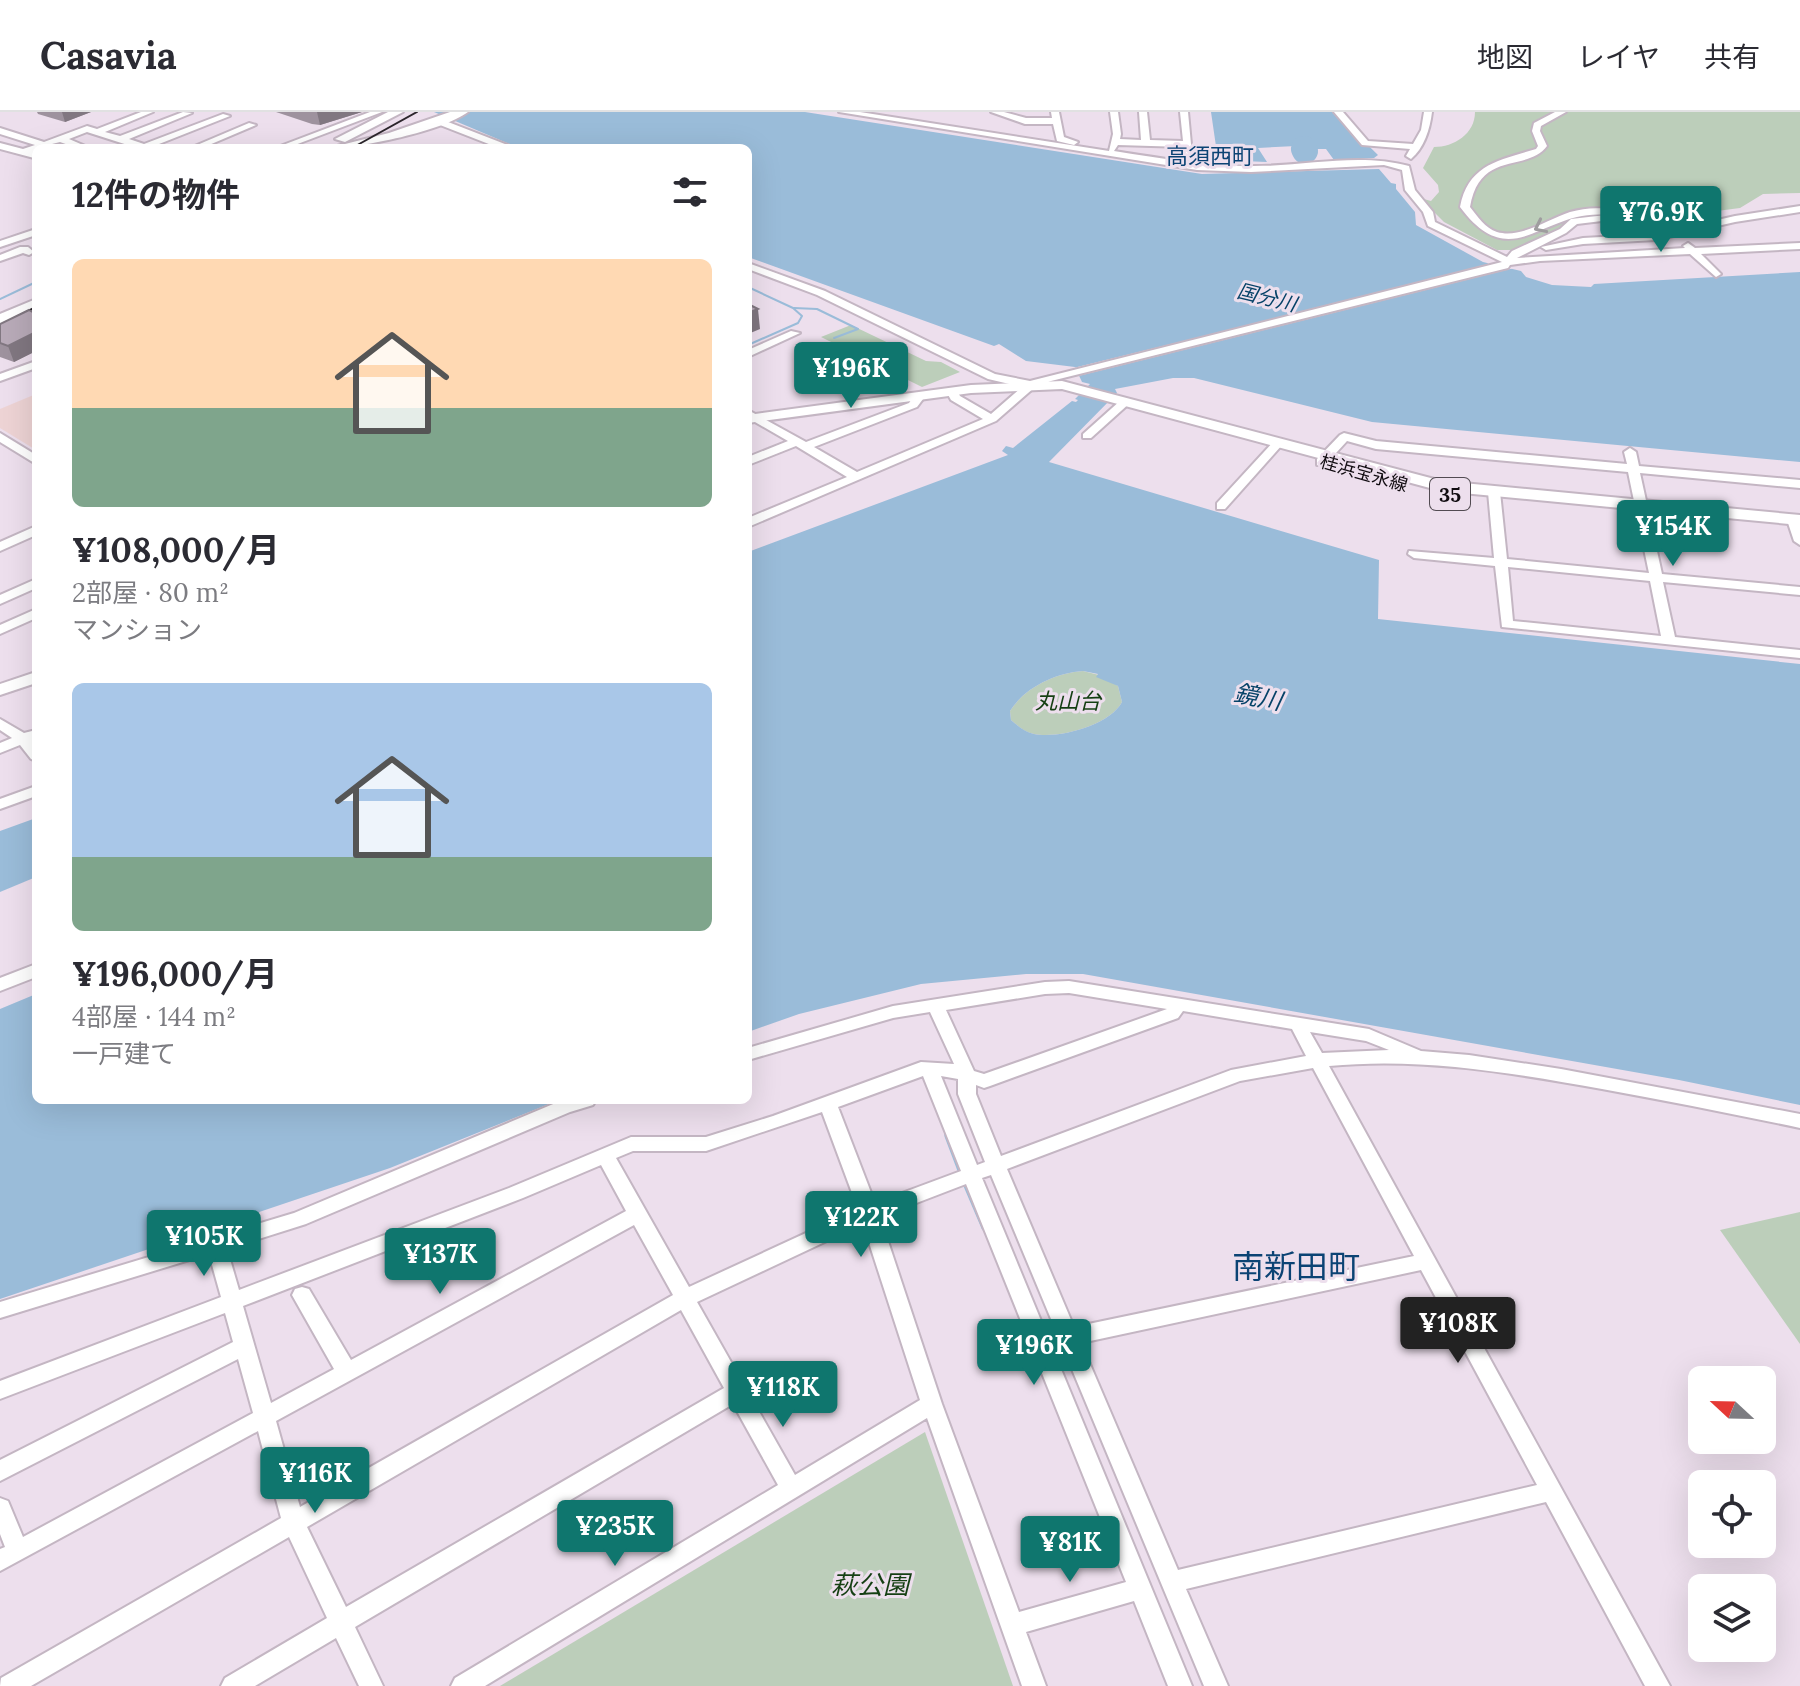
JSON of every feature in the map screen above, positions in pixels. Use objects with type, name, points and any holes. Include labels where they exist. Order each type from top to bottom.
[{"type":"highway","points":[[371,144],[372,127],[397,112]]},
{"type":"highway","points":[[333,144],[361,127],[397,112]]},
{"type":"highway","points":[[443,122],[462,112]]},
{"type":"highway","points":[[373,144],[475,112]]},
{"type":"highway","points":[[0,320],[32,305]]},
{"type":"highway","points":[[0,333],[32,317]]},
{"type":"main road","name":"桂浜宝永線","points":[[752,416],[952,391],[1031,385],[1118,402],[1324,458],[1420,489],[1798,527]]},
{"type":"main road","points":[[0,690],[32,678]]},
{"type":"street","points":[[97,132],[149,112]]},
{"type":"street","points":[[122,139],[187,112],[212,121]]},
{"type":"street","points":[[290,144],[378,112]]},
{"type":"street","points":[[843,112],[950,125],[979,133],[1112,148],[1146,143],[1188,144]]},
{"type":"street","points":[[880,112],[921,116]]},
{"type":"street","points":[[995,112],[1026,121],[1056,116],[1060,139],[1191,166],[1251,169],[1384,162],[1403,166],[1409,162],[1413,147],[1425,130],[1428,112]]},
{"type":"street","points":[[1112,148],[1114,112]]},
{"type":"street","points":[[1143,112],[1146,143]]},
{"type":"street","points":[[1184,112],[1191,166]]},
{"type":"street","points":[[1338,112],[1385,160]]},
{"type":"street","points":[[1509,262],[1516,253],[1563,231],[1576,220],[1613,216],[1606,211],[1591,210],[1554,220],[1534,232],[1506,237],[1480,227],[1465,207],[1476,176],[1490,166],[1539,151],[1543,146],[1536,131],[1537,125],[1556,118],[1562,112]]},
{"type":"street","points":[[862,115],[921,116]]},
{"type":"street","points":[[151,144],[226,116]]},
{"type":"street","points":[[1021,135],[1026,121]]},
{"type":"street","points":[[443,122],[496,143]]},
{"type":"street","points":[[204,144],[252,125]]},
{"type":"street","points":[[979,133],[989,127]]},
{"type":"street","points":[[56,143],[83,129],[135,144]]},
{"type":"street","points":[[1425,130],[1437,132]]},
{"type":"street","points":[[0,131],[32,149]]},
{"type":"street","points":[[0,143],[32,150]]},
{"type":"street","points":[[1365,143],[1413,147]]},
{"type":"street","points":[[1403,166],[1409,176],[1410,190],[1428,212],[1431,224],[1509,262],[1547,246],[1676,234],[1735,219],[1800,209]]},
{"type":"street","points":[[1,243],[32,233]]},
{"type":"street","points":[[1676,234],[1716,274]]},
{"type":"street","points":[[1547,246],[1557,257]]},
{"type":"street","points":[[752,521],[992,419],[1031,385],[1066,373],[1509,262],[1800,246]]},
{"type":"street","points":[[0,258],[24,249],[29,252]]},
{"type":"street","points":[[752,267],[821,293],[992,377],[1031,385]]},
{"type":"street","points":[[752,274],[780,285]]},
{"type":"street","points":[[752,352],[795,333]]},
{"type":"street","points":[[0,378],[32,366]]},
{"type":"street","points":[[952,391],[955,398],[992,419]]},
{"type":"street","points":[[752,460],[913,405],[920,395]]},
{"type":"street","points":[[1087,436],[1118,402]]},
{"type":"street","points":[[752,417],[856,477]]},
{"type":"street","points":[[0,437],[32,457]]},
{"type":"street","points":[[1324,458],[1344,437],[1376,445],[1800,484]]},
{"type":"street","points":[[1221,506],[1276,446]]},
{"type":"street","points":[[1630,452],[1669,640]]},
{"type":"street","points":[[1494,495],[1507,624],[1800,654]]},
{"type":"street","points":[[0,547],[32,532]]},
{"type":"street","points":[[1414,554],[1800,591]]},
{"type":"street","points":[[0,600],[32,587]]},
{"type":"street","points":[[0,630],[32,615]]},
{"type":"street","points":[[0,723],[30,737]]},
{"type":"street","points":[[0,748],[30,737]]},
{"type":"street","points":[[0,804],[32,792]]},
{"type":"street","points":[[0,985],[32,972]]},
{"type":"street","points":[[752,1053],[893,1012],[1069,987],[1369,1035],[1418,1056]]},
{"type":"street","points":[[935,1005],[967,1077],[967,1094],[996,1165],[1216,1686]]},
{"type":"street","points":[[0,1390],[606,1157],[631,1144],[706,1144],[921,1069],[930,1072],[951,1070],[984,1081],[1172,1014],[1179,1005]]},
{"type":"street","points":[[1297,1023],[1658,1686]]},
{"type":"street","points":[[9,1686],[685,1298],[869,1213],[1237,1075],[1317,1059],[1418,1056],[1528,1069],[1800,1121]]},
{"type":"street","points":[[930,1072],[1180,1686]]},
{"type":"street","points":[[827,1102],[869,1213],[932,1404],[1034,1686]]},
{"type":"street","points":[[0,1310],[299,1219],[574,1104]]},
{"type":"street","points":[[606,1157],[791,1489]]},
{"type":"street","points":[[0,1508],[9,1556],[637,1214]]},
{"type":"street","points":[[216,1243],[293,1521],[371,1686]]},
{"type":"street","points":[[1068,1337],[1427,1261]]},
{"type":"street","points":[[302,1295],[347,1372]]},
{"type":"street","points":[[0,1471],[245,1346]]},
{"type":"street","points":[[233,1686],[736,1391]]},
{"type":"street","points":[[463,1686],[932,1404]]},
{"type":"street","points":[[1171,1582],[1552,1491]]},
{"type":"street","points":[[1012,1625],[1140,1589]]},
{"type":"shaded area","points":[[32,396],[32,448],[0,428],[0,409]]},
{"type":"green space","points":[[1475,112],[1800,112],[1800,193],[1763,194],[1740,208],[1694,214],[1662,224],[1642,221],[1579,224],[1512,250],[1497,250],[1444,222],[1420,198],[1431,201],[1439,192],[1438,185],[1423,168],[1434,147],[1449,145],[1462,138],[1471,127]]},
{"type":"green space","points":[[851,325],[926,361],[941,362],[960,372],[922,387],[821,337]]},
{"type":"green space","name":"丸山台","points":[[1083,671],[1099,675],[1118,686],[1122,702],[1107,717],[1070,732],[1044,735],[1027,732],[1011,720],[1010,711],[1016,702],[1033,688],[1052,678]]},
{"type":"green space","points":[[1800,1212],[1800,1344],[1720,1230]]},
{"type":"green space","name":"萩公園","points":[[925,1432],[1013,1686],[500,1686]]},
{"type":"water","points":[[434,112],[805,112],[1202,174],[1379,169],[1391,183],[1396,184],[1396,189],[1415,212],[1416,225],[1483,262],[1521,271],[1526,277],[1552,285],[1591,287],[1594,284],[1800,272],[1800,462],[1372,422],[1194,378],[1173,378],[1115,389],[1117,393],[1049,462],[1379,560],[1378,619],[1800,664],[1800,1105],[1679,1080],[1083,974],[1026,974],[921,984],[799,1014],[752,1031],[752,551],[1008,455],[1002,451],[1006,446],[1013,448],[1072,401],[1076,402],[1078,400],[1075,399],[1090,384],[1082,382],[1075,367],[1026,361],[999,344],[994,346],[752,258],[752,144],[510,144]],"holes":[[[1073,672],[1098,674],[1096,677],[1118,686],[1122,702],[1116,710],[1095,724],[1070,732],[1044,735],[1028,732],[1011,720],[1010,711],[1016,702],[1042,683]]]},
{"type":"water","points":[[1211,112],[1334,112],[1378,155],[1374,158],[1334,160],[1326,149],[1298,149],[1296,146],[1258,148],[1267,162],[1218,160]]},
{"type":"water","points":[[32,819],[32,879],[0,892],[0,831]]},
{"type":"water","points":[[32,996],[32,1104],[549,1104],[390,1168],[0,1299],[0,1009]]},
{"type":"pier","points":[[1490,262],[1514,268],[1074,377],[1072,371],[1065,370],[1482,268]]},
{"type":"building","points":[[29,310],[32,312],[32,334],[8,346],[0,343],[0,324]]},
{"type":"waterway","points":[[0,299],[32,284]]},
{"type":"waterway","points":[[752,289],[793,308],[802,316],[798,323],[752,343]]},
{"type":"waterway","points":[[794,308],[817,309],[858,329],[834,338]]},
{"type":"waterway","points":[[946,1133],[948,1138]]},
{"type":"waterway","points":[[947,1136],[961,1173]]},
{"type":"waterway","points":[[964,1181],[984,1228]]},
{"type":"tram line","points":[[359,144],[417,112]]},
{"type":"tram line","points":[[0,325],[32,309]]},
{"type":"district","name":"高須西町","points":[[1210,156]]},
{"type":"district","name":"南新田町","points":[[1296,1266]]},
{"type":"water label","name":"国分川","points":[[1267,297]]},
{"type":"water label","name":"鏡川","points":[[1258,697]]}]
